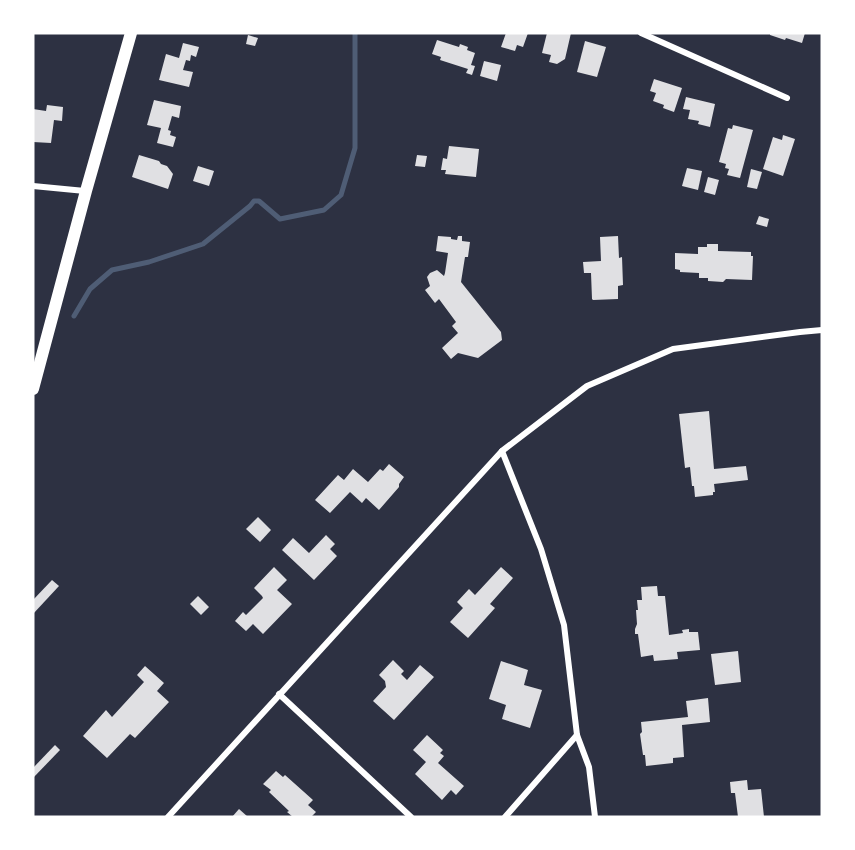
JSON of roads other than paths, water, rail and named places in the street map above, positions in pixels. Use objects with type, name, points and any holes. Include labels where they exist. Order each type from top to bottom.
[{"type":"main road","points":[[33,389],[131,33]]},
{"type":"street","points":[[641,33],[787,98]]},
{"type":"street","points":[[33,186],[86,191]]},
{"type":"street","points":[[168,817],[502,451],[587,386],[673,348],[822,330]]},
{"type":"street","points":[[502,451],[541,549],[564,625],[577,735],[589,767],[595,817]]},
{"type":"street","points":[[279,694],[411,817]]},
{"type":"street","points":[[505,817],[577,735]]},
{"type":"waterway","points":[[74,316],[90,289],[112,270],[149,262],[203,244],[254,201],[259,201],[280,219],[324,210],[341,195],[355,148],[355,33]]}]
